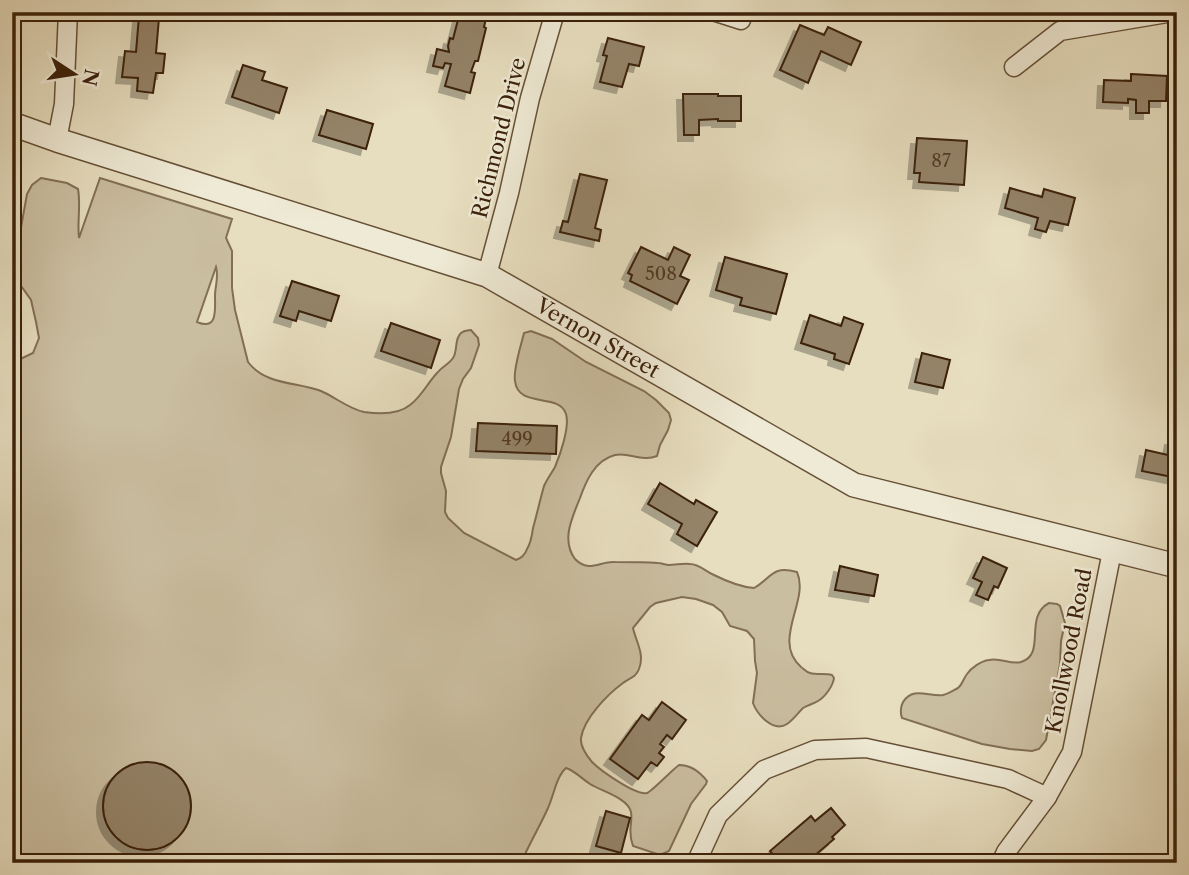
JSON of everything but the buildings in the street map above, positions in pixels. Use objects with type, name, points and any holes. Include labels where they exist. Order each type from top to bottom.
[{"type":"street","points":[[57,140],[64,104],[68,12]]},
{"type":"street","name":"Richmond Drive","points":[[487,275],[530,99],[555,12]]},
{"type":"street","points":[[716,12],[741,20]]},
{"type":"street","points":[[1014,67],[1060,31],[1173,12]]},
{"type":"street","name":"Vernon Street","points":[[12,124],[487,275],[855,485],[1177,566]]},
{"type":"street","name":"Knollwood Road","points":[[1001,863],[1006,852],[1048,797],[1072,752],[1112,551]]},
{"type":"street","points":[[696,863],[718,815],[764,770],[816,750],[866,748],[1008,779],[1048,797]]},
{"type":"shaded area","points":[[41,178],[67,183],[78,189],[79,238],[100,178],[232,219],[226,238],[232,251],[235,310],[248,362],[272,379],[321,391],[358,410],[388,413],[400,411],[410,405],[453,358],[459,336],[464,331],[471,330],[478,338],[479,345],[471,368],[459,389],[451,437],[441,467],[446,491],[445,512],[464,533],[516,560],[524,555],[529,544],[544,486],[557,462],[567,426],[562,407],[523,395],[518,390],[515,370],[524,333],[531,331],[552,339],[586,362],[644,391],[669,413],[671,420],[668,430],[657,456],[646,458],[615,455],[602,461],[592,472],[582,491],[569,529],[569,544],[575,559],[589,566],[612,562],[693,564],[728,581],[754,588],[777,571],[797,572],[799,595],[790,633],[793,656],[809,673],[832,675],[834,678],[830,688],[821,699],[803,708],[787,724],[771,724],[762,717],[753,703],[757,673],[754,639],[747,631],[730,626],[722,612],[713,605],[696,599],[682,597],[650,607],[633,628],[641,653],[638,672],[598,707],[583,730],[581,741],[586,754],[596,766],[635,791],[649,792],[679,765],[694,770],[707,781],[691,804],[669,851],[660,855],[633,846],[630,836],[631,812],[625,803],[566,768],[521,863],[12,863],[12,363],[33,353],[39,338],[31,300],[12,270],[12,249],[20,233],[27,194],[32,185]],"holes":[[[216,267],[214,317],[209,324],[204,324],[197,322]]]},
{"type":"shaded area","points":[[1049,603],[1060,606],[1065,623],[1046,740],[1039,749],[1032,751],[982,744],[902,718],[902,704],[912,694],[945,694],[958,688],[969,672],[983,662],[993,659],[1017,663],[1029,658],[1033,651],[1037,617],[1041,609]]}]
